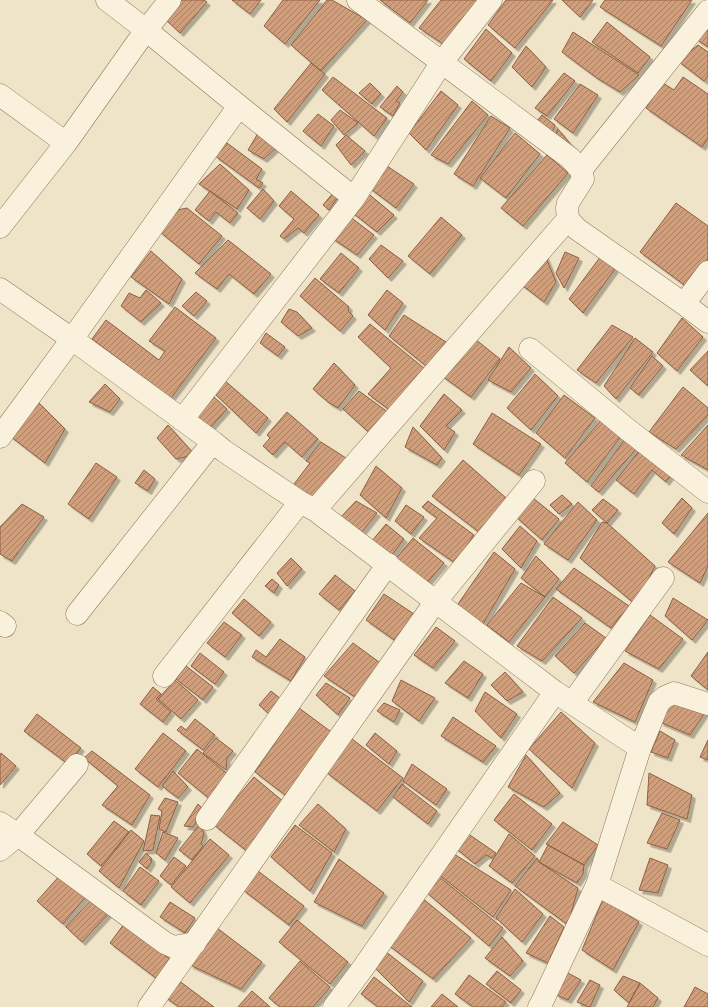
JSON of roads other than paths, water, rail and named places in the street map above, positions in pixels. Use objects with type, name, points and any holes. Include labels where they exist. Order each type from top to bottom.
[{"type":"street","points":[[107,0],[354,198]]},
{"type":"street","points":[[0,227],[66,143],[146,30],[170,0]]},
{"type":"street","points":[[358,0],[570,158],[581,170],[583,179],[568,203],[568,219],[577,229],[708,322]]},
{"type":"street","points":[[182,420],[354,198],[442,62],[492,0]]},
{"type":"street","points":[[581,170],[708,11]]},
{"type":"street","points":[[0,95],[66,143]]},
{"type":"street","points":[[0,437],[239,106]]},
{"type":"street","points":[[164,676],[308,506],[568,219]]},
{"type":"street","points":[[684,304],[708,272]]},
{"type":"street","points":[[0,289],[72,339],[224,451],[308,506],[388,564],[564,698],[640,748]]},
{"type":"street","points":[[530,349],[627,429],[708,492]]},
{"type":"street","points":[[77,614],[213,442]]},
{"type":"street","points":[[149,1007],[436,601],[534,481]]},
{"type":"street","points":[[207,819],[388,564]]},
{"type":"street","points":[[334,1007],[564,698],[663,578]]},
{"type":"street","points":[[544,1005],[597,885],[640,748],[659,702],[664,697],[674,693],[708,704]]},
{"type":"street","points":[[0,850],[18,835],[77,765]]},
{"type":"street","points":[[0,823],[165,943],[174,947],[195,943]]},
{"type":"street","points":[[597,885],[707,939]]}]
